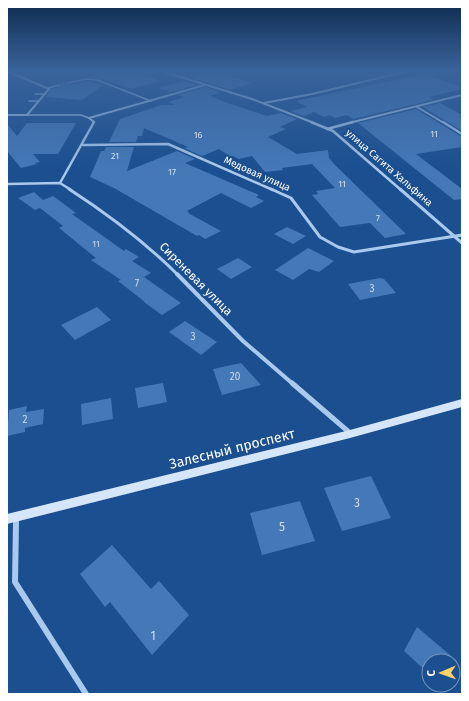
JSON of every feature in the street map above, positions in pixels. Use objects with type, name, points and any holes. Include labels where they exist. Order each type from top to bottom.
[{"type":"main road","name":"Залесный проспект","points":[[11,518],[350,434],[462,403]]},
{"type":"street","points":[[7,115],[27,115],[37,104]]},
{"type":"street","points":[[89,118],[141,104]]},
{"type":"street","name":"улица Сагита Хальфина","points":[[265,104],[327,129],[344,139],[462,244]]},
{"type":"street","points":[[327,129],[429,104]]},
{"type":"street","points":[[416,107],[462,134]]},
{"type":"street","points":[[7,184],[60,183],[83,145],[94,122],[89,118]]},
{"type":"street","name":"Медовая улица","points":[[83,145],[168,144],[291,198],[320,237],[338,247],[354,252],[462,235]]},
{"type":"street","name":"Сиреневая улица","points":[[60,183],[112,216],[153,250],[243,340],[350,434]]},
{"type":"street","points":[[11,518],[16,582],[86,694]]},
{"type":"lane","points":[[27,115],[81,115],[89,118]]},
{"type":"building","points":[[173,104],[230,104],[267,116],[281,113],[297,119],[280,127],[286,129],[268,137],[297,154],[328,150],[329,158],[335,165],[406,234],[385,238],[370,223],[340,227],[312,195],[318,194],[316,191],[335,188],[312,164],[265,172],[252,156],[239,159],[233,156],[231,157],[219,149],[202,156],[184,148],[188,147],[144,128],[142,136],[138,136],[136,142],[109,142],[120,119],[161,105],[176,105]]},
{"type":"building","points":[[301,104],[417,104],[353,119],[347,115],[335,118],[330,115],[324,117],[314,112],[304,116],[290,111],[307,107]]},
{"type":"building","points":[[441,104],[462,115],[462,131],[423,107]]},
{"type":"building","points":[[416,109],[462,137],[462,147],[416,154],[462,189],[462,199],[454,200],[358,123]]},
{"type":"building","points":[[27,123],[76,123],[58,154],[33,154],[40,162],[21,168],[7,151],[7,124],[17,136]]},
{"type":"building","points":[[106,147],[134,147],[127,171],[177,151],[195,159],[185,163],[259,195],[256,197],[264,201],[251,208],[221,193],[187,211],[189,212],[188,213],[221,231],[205,239],[199,235],[197,236],[114,188],[90,177],[101,151],[104,151]]},
{"type":"building","points":[[34,192],[43,200],[53,196],[76,213],[72,214],[124,251],[126,249],[139,257],[132,261],[151,273],[144,277],[181,303],[162,315],[144,302],[118,281],[121,280],[91,260],[96,258],[59,228],[63,226],[40,208],[35,210],[18,198]]},
{"type":"building","points":[[287,227],[306,236],[293,244],[274,234]]},
{"type":"building","points":[[308,248],[334,261],[319,272],[309,269],[293,280],[275,270]]},
{"type":"building","points":[[238,258],[252,267],[231,279],[217,269]]},
{"type":"building","points":[[380,278],[384,279],[396,293],[360,300],[348,284]]},
{"type":"building","points":[[97,307],[111,320],[75,340],[61,325]]},
{"type":"building","points":[[185,321],[217,342],[201,355],[169,332]]},
{"type":"building","points":[[241,363],[261,385],[222,395],[213,369]]},
{"type":"building","points":[[163,383],[167,402],[138,408],[135,388]]},
{"type":"building","points":[[111,398],[113,419],[82,425],[81,404]]},
{"type":"building","points":[[27,406],[26,412],[44,409],[43,424],[25,428],[25,432],[7,436],[9,410]]},
{"type":"building","points":[[371,476],[391,518],[342,531],[324,488]]},
{"type":"building","points":[[300,501],[315,541],[262,555],[250,513]]},
{"type":"building","points":[[112,545],[151,589],[159,581],[189,615],[152,655],[110,602],[105,607],[80,574]]},
{"type":"building","points":[[417,627],[448,653],[421,653],[421,667],[404,651]]}]
